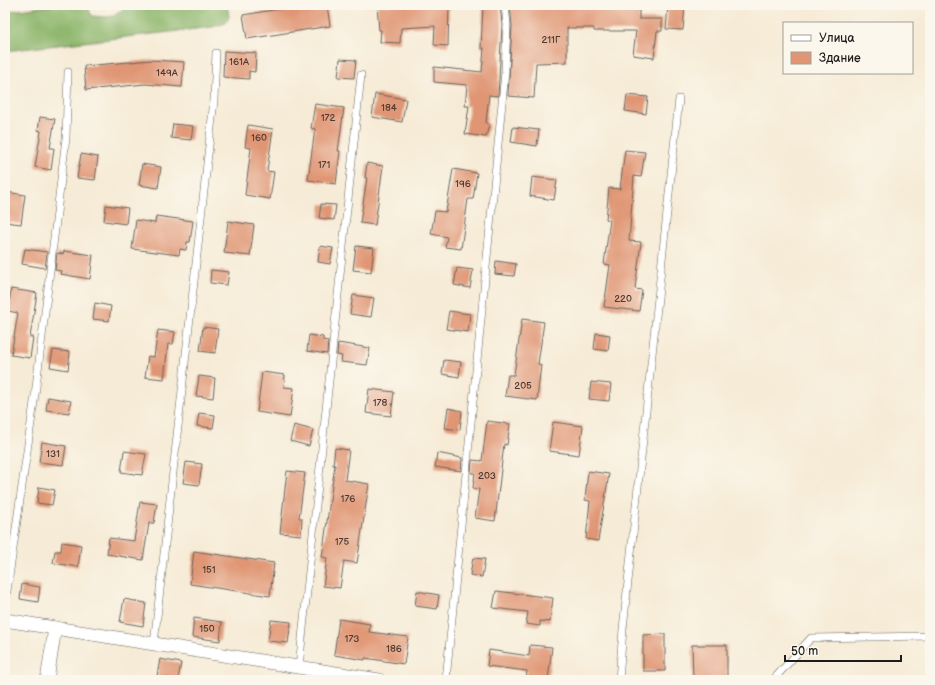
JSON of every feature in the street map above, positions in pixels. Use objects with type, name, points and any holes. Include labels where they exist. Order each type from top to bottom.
[{"type":"street","points":[[5,620],[299,667],[333,676],[379,680]]},
{"type":"street","points":[[47,680],[55,628]]},
{"type":"lane","points":[[446,680],[505,72],[507,25],[505,5]]},
{"type":"lane","points":[[154,644],[214,100],[216,53]]},
{"type":"lane","points":[[5,606],[36,395],[66,138],[68,72]]},
{"type":"lane","points":[[299,667],[361,75]]},
{"type":"lane","points":[[619,680],[679,98]]},
{"type":"lane","points":[[773,680],[811,638],[930,636]]},
{"type":"green space","points":[[54,5],[90,5],[89,10],[92,16],[107,17],[114,16],[124,8],[138,5],[227,5],[229,17],[226,23],[213,27],[5,51],[5,12]]},
{"type":"building","points":[[303,5],[327,5],[330,26],[247,39],[243,15]]},
{"type":"building","points":[[377,5],[449,5],[448,46],[434,45],[435,26],[401,28],[400,43],[380,42],[381,30],[379,30]]},
{"type":"building","points":[[483,5],[500,5],[502,25],[498,96],[489,95],[486,123],[489,124],[486,137],[465,134],[469,106],[465,106],[467,85],[434,82],[434,67],[482,72],[484,48],[481,48]]},
{"type":"building","points":[[510,5],[639,5],[639,19],[662,19],[662,31],[657,31],[654,58],[633,55],[636,31],[594,31],[594,28],[567,28],[567,62],[536,63],[534,98],[508,96],[512,25]]},
{"type":"building","points":[[668,5],[685,5],[683,30],[666,29]]},
{"type":"building","points":[[224,51],[256,53],[255,72],[249,71],[249,79],[223,77]]},
{"type":"building","points":[[340,59],[356,60],[354,78],[338,77]]},
{"type":"building","points":[[152,60],[184,62],[182,87],[145,84],[86,90],[84,66]]},
{"type":"building","points":[[375,94],[406,99],[402,122],[372,117]]},
{"type":"building","points":[[627,95],[648,97],[646,114],[625,111]]},
{"type":"building","points":[[315,104],[344,108],[338,151],[340,151],[336,184],[308,180],[315,129],[311,128]]},
{"type":"building","points":[[40,117],[55,119],[50,148],[54,148],[51,170],[35,167],[41,131],[38,130]]},
{"type":"building","points":[[173,124],[193,126],[191,140],[171,138]]},
{"type":"building","points":[[248,125],[273,129],[267,171],[274,172],[270,199],[245,195],[251,148],[245,147]]},
{"type":"building","points":[[513,127],[539,130],[537,146],[511,142]]},
{"type":"building","points":[[625,150],[645,152],[641,177],[634,176],[629,241],[641,242],[635,289],[642,290],[639,311],[604,307],[610,265],[604,264],[610,220],[606,219],[609,188],[620,189]]},
{"type":"building","points":[[81,154],[98,157],[95,180],[77,178]]},
{"type":"building","points":[[367,163],[383,166],[375,225],[360,223],[367,178],[365,178]]},
{"type":"building","points":[[142,164],[161,167],[158,188],[139,185]]},
{"type":"building","points":[[453,169],[477,173],[473,199],[468,199],[461,249],[445,247],[447,237],[431,234],[435,211],[446,212]]},
{"type":"building","points":[[532,177],[557,180],[554,200],[530,196]]},
{"type":"building","points":[[5,192],[25,195],[21,224],[5,222]]},
{"type":"building","points":[[321,204],[336,205],[334,220],[319,218]]},
{"type":"building","points":[[106,205],[128,208],[126,224],[104,221]]},
{"type":"building","points":[[156,216],[193,221],[190,242],[187,242],[186,250],[180,249],[179,255],[132,249],[136,220],[155,223]]},
{"type":"building","points":[[228,221],[254,225],[250,256],[224,253]]},
{"type":"building","points":[[320,246],[333,248],[330,264],[318,262]]},
{"type":"building","points":[[356,246],[374,248],[371,272],[353,270]]},
{"type":"building","points":[[25,249],[47,252],[45,268],[22,264]]},
{"type":"building","points":[[64,251],[93,255],[90,279],[60,274],[61,271],[55,270],[57,253],[63,254]]},
{"type":"building","points":[[496,261],[516,264],[514,276],[495,274]]},
{"type":"building","points":[[457,268],[473,270],[470,288],[454,285]]},
{"type":"building","points":[[211,270],[229,272],[227,285],[210,283]]},
{"type":"building","points":[[11,289],[37,293],[30,337],[33,337],[30,358],[11,355],[18,313],[8,311]]},
{"type":"building","points":[[353,295],[374,298],[371,317],[350,314]]},
{"type":"building","points":[[95,303],[111,306],[109,321],[93,319]]},
{"type":"building","points":[[449,311],[470,314],[468,332],[446,329]]},
{"type":"building","points":[[522,319],[544,322],[538,364],[541,365],[537,400],[505,396],[508,375],[514,375]]},
{"type":"building","points":[[203,327],[218,329],[215,353],[200,351]]},
{"type":"building","points":[[158,330],[175,332],[173,344],[168,344],[164,379],[145,377],[148,356],[154,357]]},
{"type":"building","points":[[596,333],[610,335],[608,351],[594,349]]},
{"type":"building","points":[[309,335],[323,337],[323,340],[328,341],[327,354],[307,351]]},
{"type":"building","points":[[338,343],[370,348],[367,365],[341,362],[342,356],[337,355]]},
{"type":"building","points":[[53,350],[70,352],[68,370],[50,367]]},
{"type":"building","points":[[444,360],[461,362],[459,377],[442,374]]},
{"type":"building","points":[[262,372],[285,375],[284,387],[294,388],[290,417],[257,412]]},
{"type":"building","points":[[199,376],[215,378],[213,398],[196,396]]},
{"type":"building","points":[[591,382],[611,384],[609,401],[589,399]]},
{"type":"building","points":[[369,389],[394,392],[391,416],[366,413]]},
{"type":"building","points":[[48,397],[71,401],[69,413],[46,410]]},
{"type":"building","points":[[448,408],[462,411],[460,430],[445,428]]},
{"type":"building","points":[[199,413],[215,415],[213,428],[197,426]]},
{"type":"building","points":[[487,421],[510,424],[507,445],[504,444],[495,521],[475,518],[479,489],[473,488],[475,473],[471,473],[472,460],[482,461]]},
{"type":"building","points":[[553,422],[583,426],[579,455],[549,451]]},
{"type":"building","points":[[294,425],[313,430],[309,446],[290,441]]},
{"type":"building","points":[[42,442],[66,446],[63,465],[39,462]]},
{"type":"building","points":[[335,448],[349,450],[345,480],[369,484],[357,563],[344,561],[340,588],[323,586],[327,558],[322,557],[335,465],[333,465]]},
{"type":"building","points":[[124,451],[146,454],[142,475],[121,472]]},
{"type":"building","points":[[437,453],[462,458],[461,471],[435,467]]},
{"type":"building","points":[[186,462],[202,464],[199,485],[183,483]]},
{"type":"building","points":[[287,471],[305,473],[299,518],[302,518],[301,535],[280,533]]},
{"type":"building","points":[[588,471],[609,474],[598,541],[586,539],[590,501],[585,500]]},
{"type":"building","points":[[39,487],[55,490],[52,505],[37,503]]},
{"type":"building","points":[[140,502],[157,504],[154,523],[149,523],[143,560],[107,554],[109,538],[134,541]]},
{"type":"building","points":[[62,542],[81,545],[78,567],[53,563],[55,551],[61,551]]},
{"type":"building","points":[[194,551],[274,563],[270,596],[190,584]]},
{"type":"building","points":[[473,558],[485,559],[482,577],[470,575]]},
{"type":"building","points":[[22,584],[40,587],[38,602],[20,599]]},
{"type":"building","points":[[417,591],[439,595],[437,609],[415,606]]},
{"type":"building","points":[[496,591],[553,598],[550,622],[540,621],[540,626],[526,624],[528,612],[493,608]]},
{"type":"building","points":[[124,599],[146,603],[143,626],[120,622]]},
{"type":"building","points":[[194,618],[222,622],[220,641],[192,637]]},
{"type":"building","points":[[339,619],[370,624],[369,632],[408,637],[404,664],[334,655]]},
{"type":"building","points":[[271,620],[291,622],[288,643],[268,641]]},
{"type":"building","points":[[665,634],[665,671],[643,671],[643,635]]},
{"type":"building","points":[[530,645],[552,647],[548,680],[526,680],[527,671],[487,666],[489,650],[529,656]]},
{"type":"building","points":[[692,645],[727,645],[727,680],[693,680]]},
{"type":"building","points":[[160,659],[181,663],[178,680],[157,676]]}]
